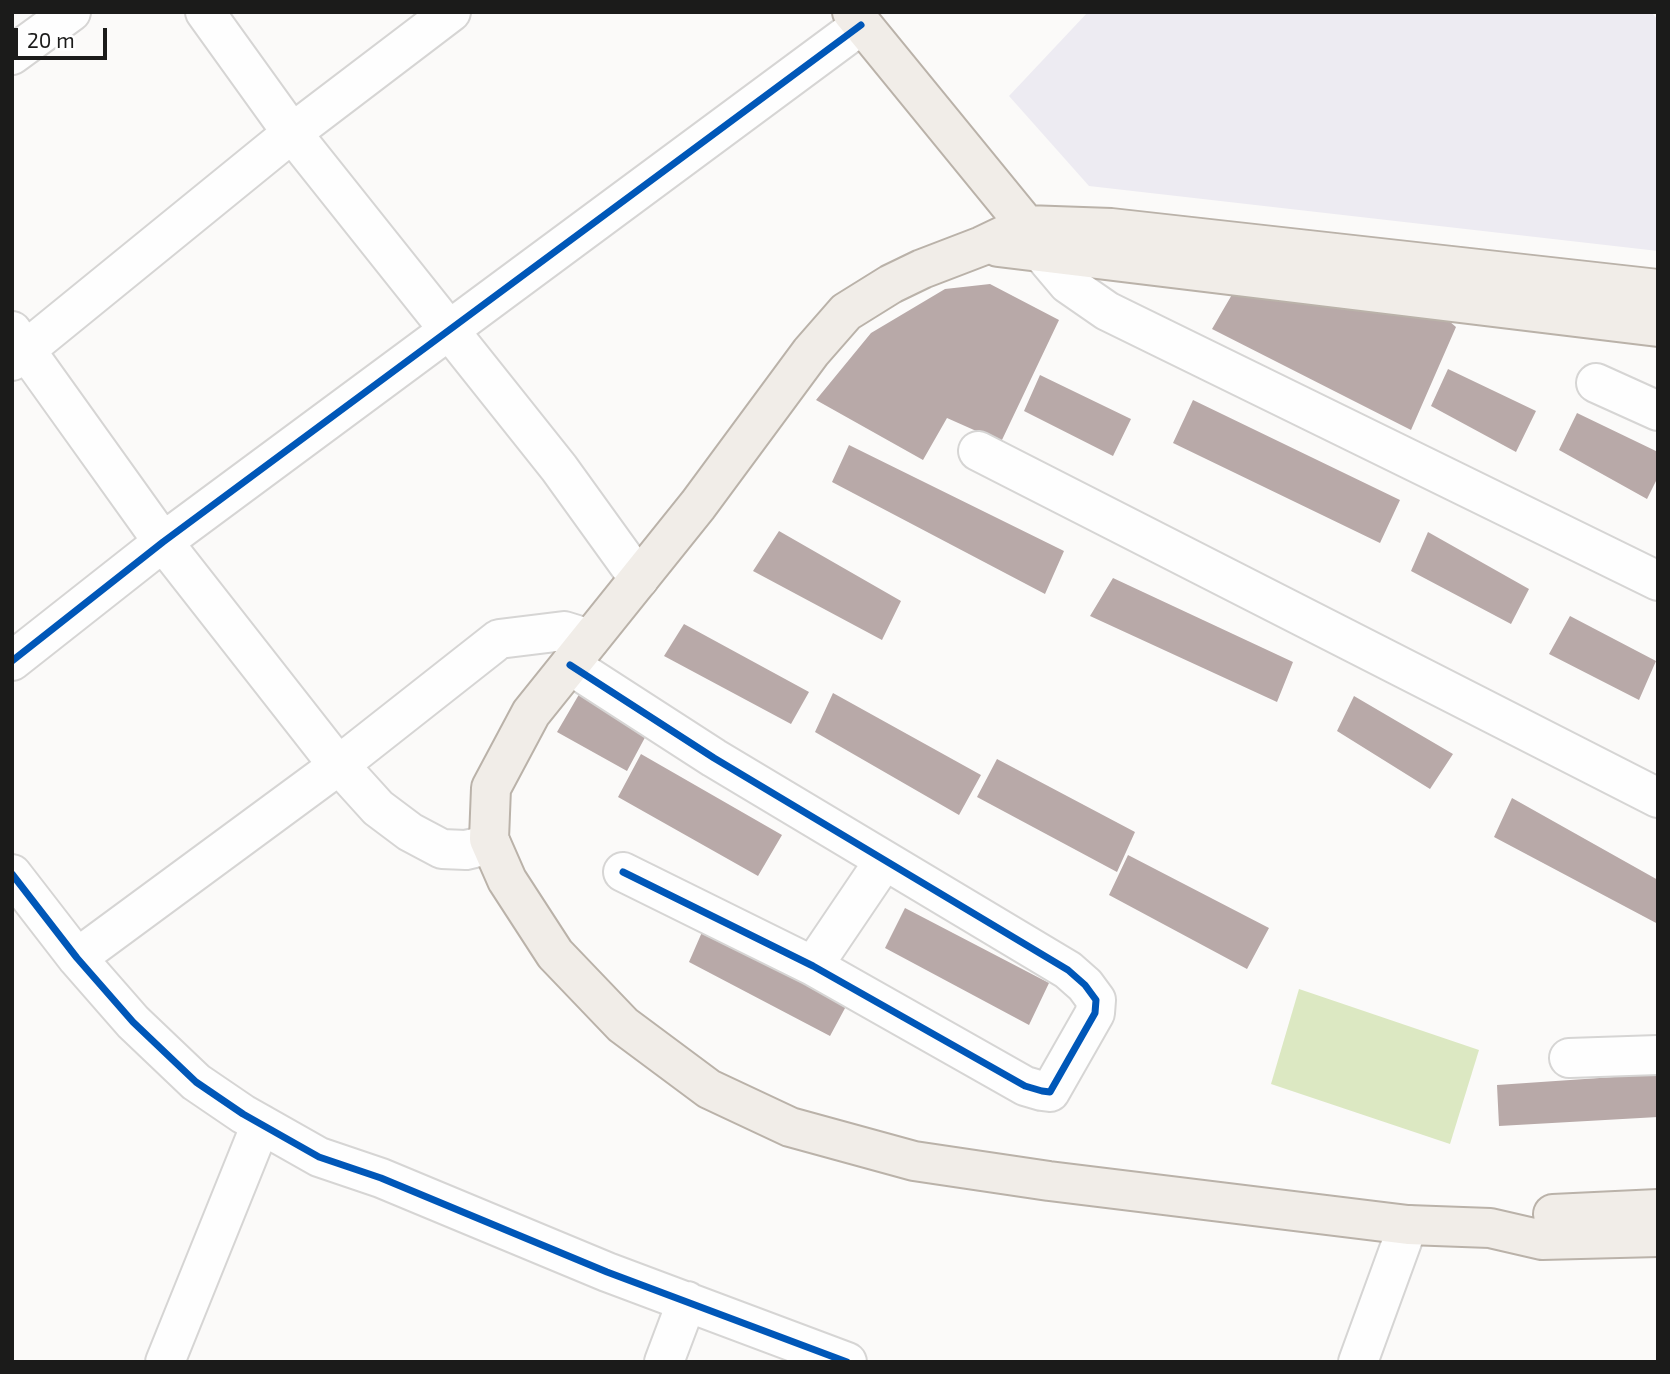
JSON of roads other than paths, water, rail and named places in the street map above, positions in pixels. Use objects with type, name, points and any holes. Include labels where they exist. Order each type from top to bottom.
[{"type":"main road","points":[[856,19],[1033,238],[1088,259],[1658,327]]},
{"type":"main road","points":[[1658,289],[1111,228],[982,246],[922,269],[891,284],[846,312],[811,352],[698,505],[531,713],[491,788],[489,839],[507,880],[555,954],[623,1025],[709,1089],[790,1127],[914,1161],[1062,1183],[1408,1225],[1490,1228],[1542,1240],[1658,1237]]},
{"type":"main road","points":[[1490,1228],[1550,1214],[1658,1209]]},
{"type":"street","points":[[12,55],[71,12]]},
{"type":"street","points":[[205,12],[292,133],[559,468],[639,579]]},
{"type":"street","points":[[451,12],[17,347],[163,542],[339,765],[378,808],[410,832],[442,849],[466,850],[491,844]]},
{"type":"street","points":[[12,661],[163,542],[449,332],[856,19]]},
{"type":"street","points":[[1033,238],[1068,284],[1107,311],[1658,581]]},
{"type":"street","points":[[1596,383],[1658,411]]},
{"type":"street","points":[[978,451],[1658,798]]},
{"type":"street","points":[[77,958],[339,765],[499,639],[564,631],[580,652],[714,758],[1068,970],[1086,985],[1096,1000],[1096,1013],[1051,1092],[1025,1086],[813,966],[622,872]]},
{"type":"street","points":[[813,966],[884,861]]},
{"type":"street","points":[[12,874],[77,958],[133,1021],[196,1082],[261,1124],[319,1157],[381,1178],[607,1272],[847,1362]]},
{"type":"street","points":[[1569,1058],[1658,1055]]},
{"type":"street","points":[[164,1362],[261,1124]]},
{"type":"street","points":[[1358,1362],[1408,1225]]},
{"type":"street","points":[[664,1362],[687,1301]]}]
